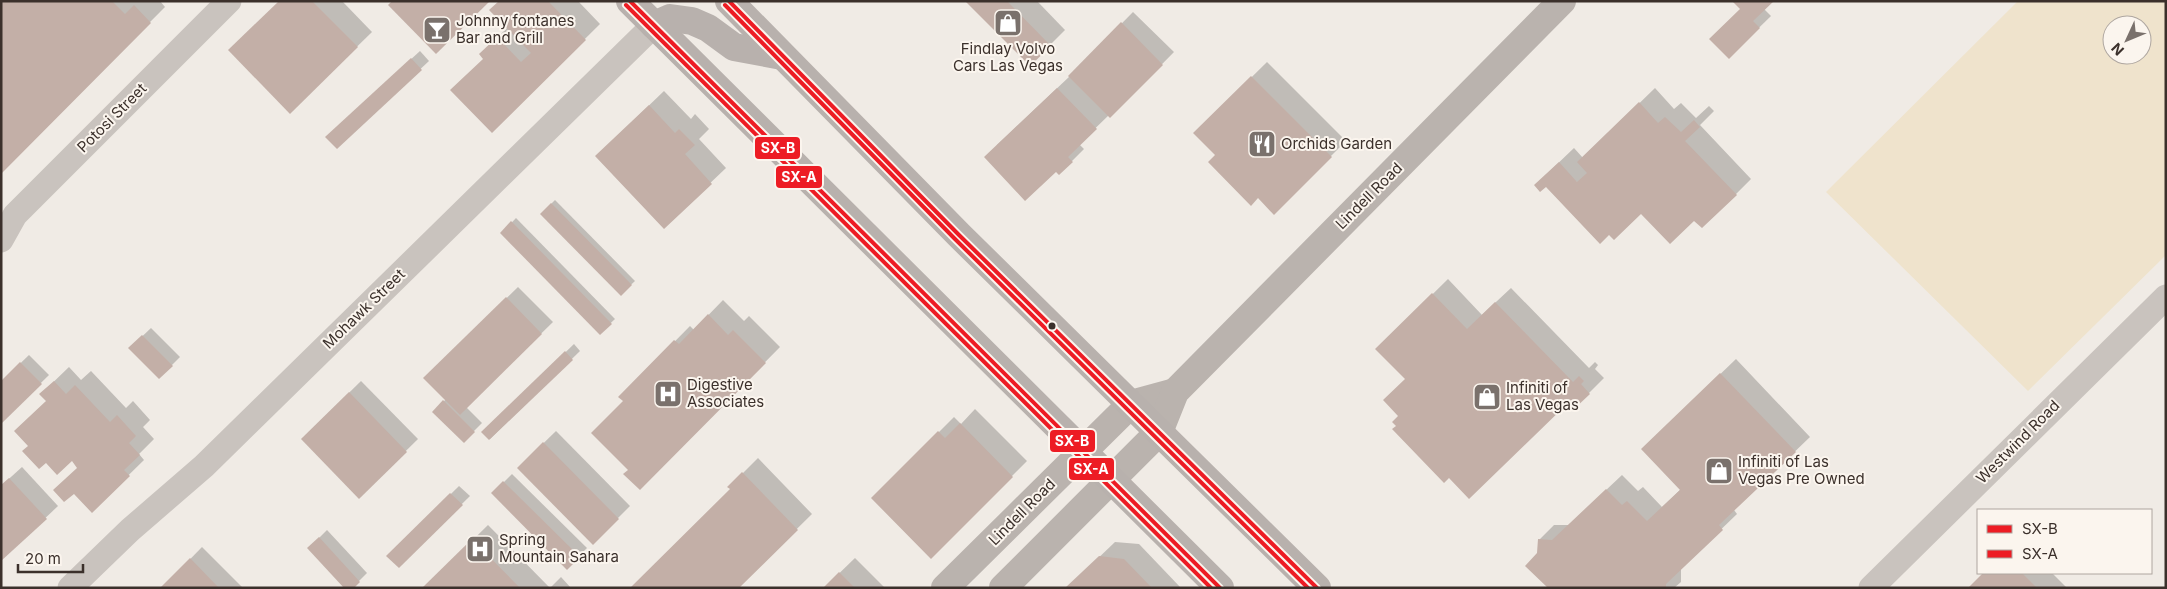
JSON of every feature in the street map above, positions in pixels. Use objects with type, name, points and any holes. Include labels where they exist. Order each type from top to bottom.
[{"type":"main road","points":[[630,1],[1220,588]]},
{"type":"main road","points":[[729,1],[959,235],[1317,588]]},
{"type":"main road","points":[[654,25],[670,18],[692,21],[708,28],[734,47],[782,56]]},
{"type":"street","name":"Potosi Street","points":[[1,240],[15,215],[229,1]]},
{"type":"street","name":"Lindell Road","points":[[1003,588],[1160,432],[1175,392],[1562,1]]},
{"type":"street","name":"Mohawk Street","points":[[70,588],[130,530],[204,466],[654,25]]},
{"type":"street","name":"Westwind Road","points":[[1871,588],[2166,297]]},
{"type":"street","name":"Lindell Road","points":[[945,588],[1131,404],[1175,392]]},
{"type":"sand","points":[[2018,1],[2166,1],[2166,255],[2028,391],[1826,192]]},
{"type":"building","points":[[1,1],[112,1],[125,14],[134,5],[151,23],[1,174]]},
{"type":"building","points":[[279,1],[312,1],[358,47],[290,114],[228,50]]},
{"type":"building","name":"Johnny fontanes Bar and Grill","points":[[392,1],[490,1],[436,54],[388,5]]},
{"type":"building","points":[[499,1],[548,1],[586,40],[492,133],[450,90],[483,59],[479,54],[497,37],[521,62],[531,53],[489,10]]},
{"type":"building","name":"Findlay Volvo Cars Las Vegas","points":[[965,1],[1007,1],[1051,46],[1030,66]]},
{"type":"building","points":[[1732,1],[1774,1],[1753,21],[1760,28],[1729,59],[1709,39],[1740,9]]},
{"type":"building","points":[[1121,22],[1163,65],[1110,118],[1068,76]]},
{"type":"building","points":[[411,58],[422,70],[337,149],[325,137]]},
{"type":"building","name":"Orchids Garden","points":[[1251,76],[1332,157],[1274,215],[1258,198],[1251,206],[1208,162],[1215,155],[1193,133]]},
{"type":"building","points":[[1057,88],[1097,129],[1068,157],[1073,162],[1059,175],[1056,172],[1025,201],[984,157]]},
{"type":"building","points":[[1639,102],[1658,123],[1665,117],[1681,132],[1694,120],[1700,127],[1685,141],[1737,195],[1702,228],[1694,221],[1670,244],[1641,214],[1614,240],[1609,235],[1600,244],[1546,187],[1540,192],[1534,185],[1559,162],[1577,182],[1587,173],[1577,162]]},
{"type":"building","points":[[649,105],[675,133],[679,129],[695,145],[685,154],[712,184],[664,229],[595,156]]},
{"type":"building","points":[[551,203],[632,285],[621,296],[540,214]]},
{"type":"building","points":[[511,221],[612,324],[600,335],[500,233]]},
{"type":"building","name":"Infiniti of Las Vegas","points":[[1432,293],[1467,329],[1495,302],[1573,382],[1579,376],[1584,381],[1581,384],[1590,394],[1573,410],[1567,404],[1469,499],[1449,478],[1444,483],[1392,429],[1396,426],[1392,422],[1398,416],[1383,400],[1405,379],[1375,349]]},
{"type":"building","points":[[506,297],[542,334],[460,415],[423,378]]},
{"type":"building","points":[[708,314],[728,335],[733,330],[766,363],[640,490],[623,474],[628,470],[591,433],[623,401],[618,397],[674,340],[679,344]]},
{"type":"building","points":[[142,335],[173,366],[159,379],[128,348]]},
{"type":"building","points":[[565,351],[573,360],[489,440],[481,432]]},
{"type":"building","points":[[20,362],[42,384],[1,424],[1,381]]},
{"type":"building","name":"Infiniti of Las Vegas Pre Owned","points":[[1720,373],[1796,452],[1719,525],[1723,530],[1666,584],[1666,588],[1548,588],[1525,566],[1537,553],[1538,539],[1552,540],[1606,489],[1622,505],[1627,501],[1647,521],[1680,490],[1641,449]]},
{"type":"building","points":[[54,381],[66,394],[75,385],[110,422],[117,415],[136,436],[129,443],[140,455],[124,470],[130,476],[92,513],[74,494],[64,502],[53,490],[77,468],[72,461],[57,475],[46,463],[39,469],[22,451],[28,446],[14,431],[46,401],[39,394]]},
{"type":"building","points":[[349,392],[407,452],[359,499],[301,439]]},
{"type":"building","points":[[443,400],[475,432],[464,443],[432,412]]},
{"type":"building","points":[[960,423],[1013,477],[931,559],[871,498],[938,431],[945,438]]},
{"type":"building","points":[[543,442],[619,519],[593,545],[517,468]]},
{"type":"building","points":[[742,472],[798,530],[739,588],[630,588],[730,489],[727,487]]},
{"type":"building","points":[[9,478],[47,519],[1,561],[1,485]]},
{"type":"building","points":[[503,481],[580,557],[567,570],[491,493]]},
{"type":"building","points":[[450,493],[463,505],[399,568],[386,556]]},
{"type":"building","points":[[319,537],[360,582],[354,588],[344,588],[307,548]]},
{"type":"building","points":[[472,539],[520,588],[422,588]]},
{"type":"building","points":[[1099,556],[1124,559],[1152,588],[1065,588]]},
{"type":"building","points":[[190,558],[219,588],[160,588]]},
{"type":"building","points":[[839,572],[855,588],[823,588]]},
{"type":"building","points":[[1982,574],[2023,574],[2037,588],[1968,588]]},
{"type":"transit line","name":"SX-B","points":[[630,1],[1220,588]]},
{"type":"transit line","name":"SX-B","points":[[729,1],[959,235],[1317,588]]},
{"type":"transit line","name":"SX-A","points":[[626,5],[1211,588]]},
{"type":"transit line","name":"SX-A","points":[[725,5],[955,239],[1308,588]]},
{"type":"place","name":"Findlay Volvo Cars Las Vegas","points":[[1008,23]]},
{"type":"place","name":"Johnny fontanes Bar and Grill","points":[[437,30]]},
{"type":"place","name":"Orchids Garden","points":[[1262,144]]},
{"type":"place","name":"Digestive Associates","points":[[668,394]]},
{"type":"place","name":"Infiniti of Las Vegas","points":[[1487,397]]},
{"type":"place","name":"Infiniti of Las Vegas Pre Owned","points":[[1719,471]]},
{"type":"place","name":"Spring Mountain Sahara","points":[[480,549]]}]
